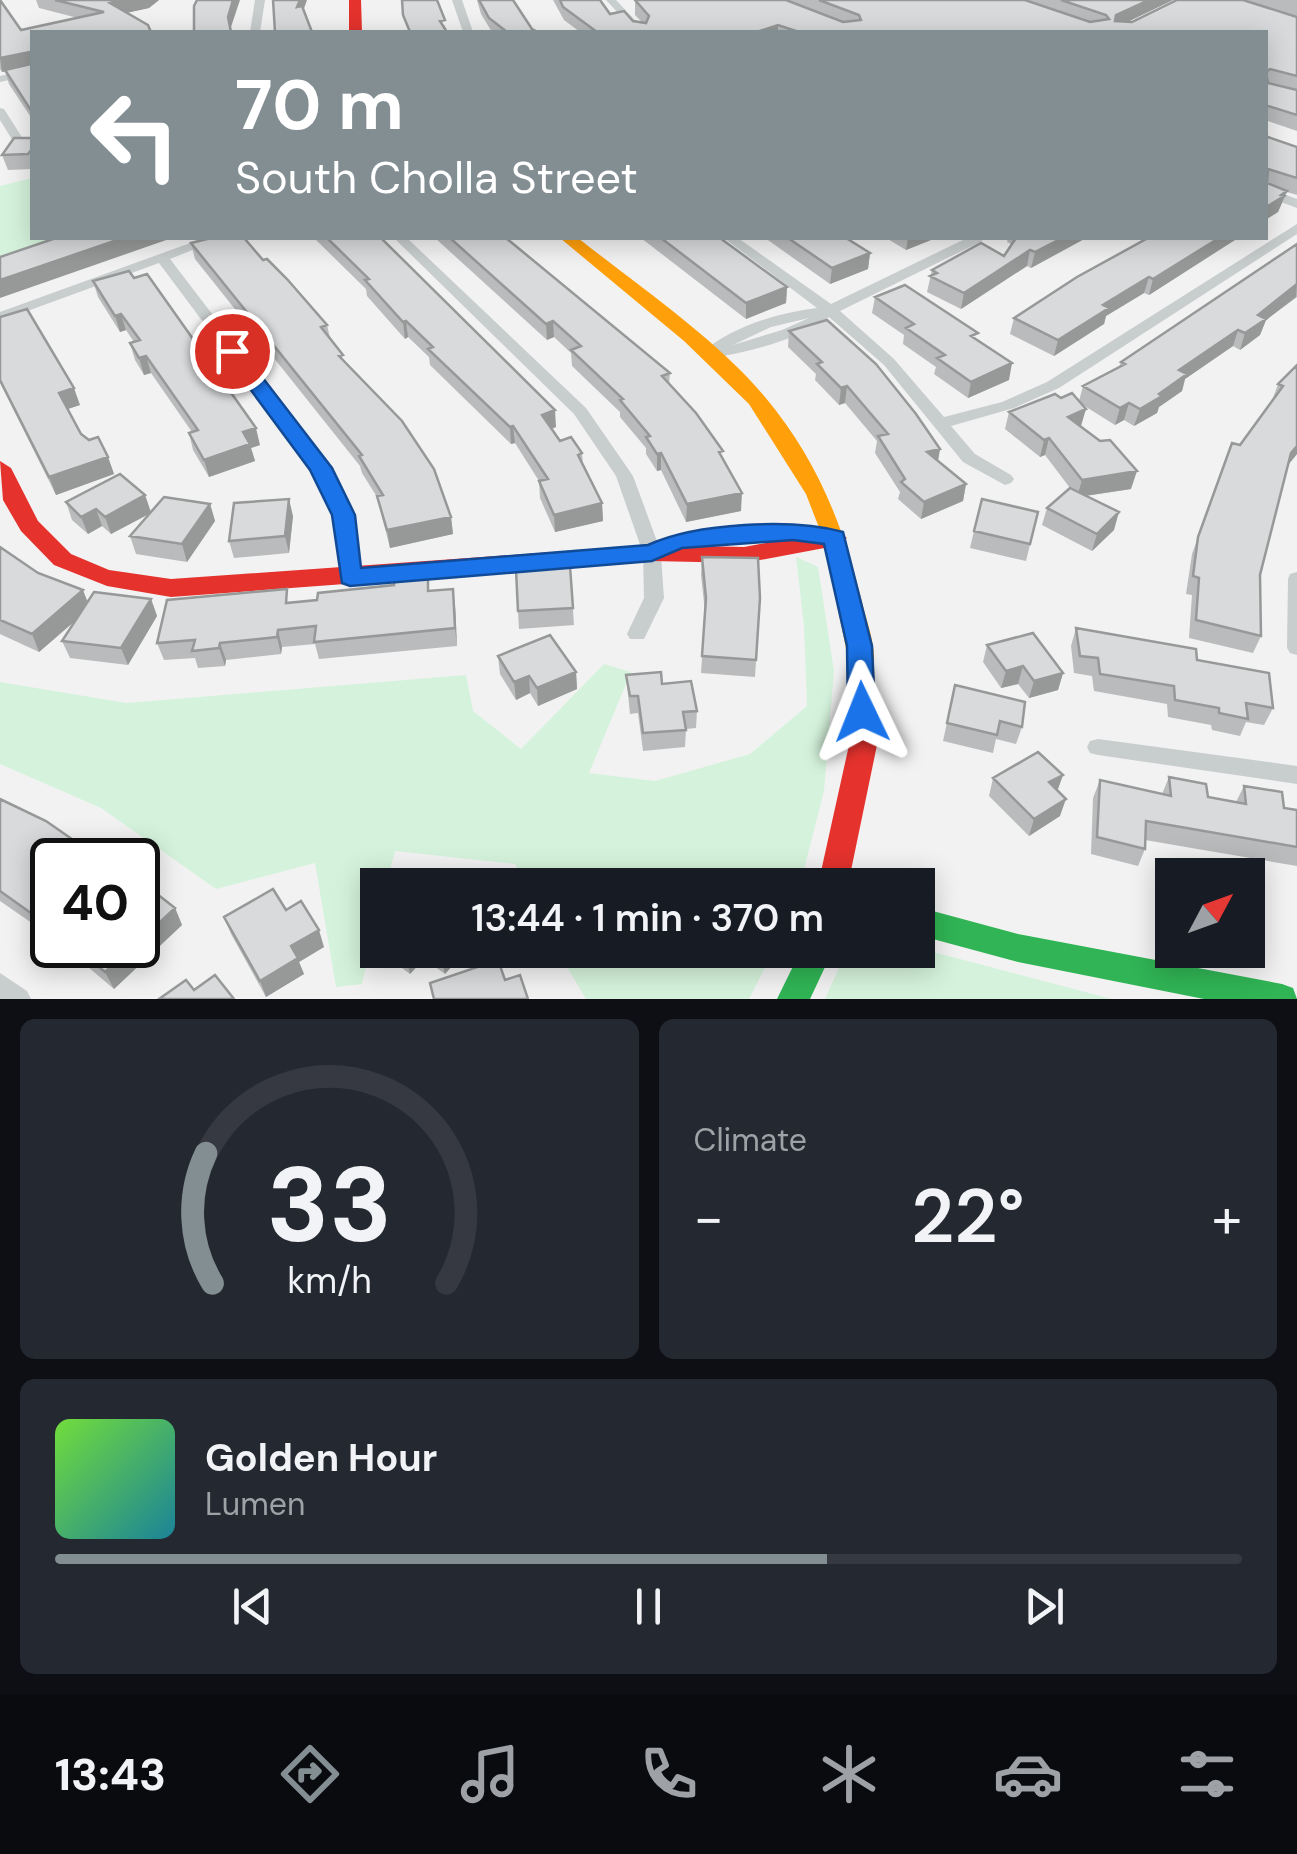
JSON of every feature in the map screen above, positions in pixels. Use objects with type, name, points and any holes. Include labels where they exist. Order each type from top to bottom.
[{"type":"street","points":[[256,30],[260,0]]},
{"type":"street","points":[[355,0],[356,30]]},
{"type":"street","points":[[457,0],[467,30]]},
{"type":"street","points":[[612,0],[639,30]]},
{"type":"street","points":[[0,80],[30,72]]},
{"type":"street","points":[[0,111],[26,142]]},
{"type":"street","points":[[1268,193],[1297,204]]},
{"type":"street","points":[[942,423],[1008,405],[1053,386],[1297,228]]},
{"type":"street","points":[[0,317],[209,240]]},
{"type":"street","points":[[402,240],[580,410],[624,476],[652,553],[654,598],[637,634]]},
{"type":"street","points":[[570,240],[708,354],[757,400],[817,494],[835,538],[860,646],[863,745],[838,868]]},
{"type":"street","points":[[733,240],[830,310],[888,362],[969,458],[1005,479]]},
{"type":"street","points":[[708,354],[742,348],[815,322],[830,310],[971,240]]},
{"type":"street","points":[[161,257],[320,468],[344,515],[350,577]]},
{"type":"street","points":[[0,468],[25,524],[47,549],[81,571],[133,584],[171,588],[652,553],[684,558],[796,550],[835,538]]},
{"type":"street","points":[[1297,579],[1297,648]]},
{"type":"street","points":[[1098,747],[1297,774]]},
{"type":"street","points":[[935,926],[1018,948],[1282,999]]},
{"type":"street","points":[[792,999],[808,968]]},
{"type":"street","points":[[0,985],[18,999]]},
{"type":"green space","points":[[30,178],[30,240],[52,240],[0,258],[0,186]]},
{"type":"green space","points":[[796,557],[818,567],[834,671],[824,791],[804,868],[517,868],[515,864],[395,851],[390,868],[360,868],[360,968],[366,968],[362,984],[336,987],[315,863],[216,889],[160,850],[160,838],[144,838],[101,808],[0,764],[0,682],[127,703],[466,675],[473,711],[521,749],[604,664],[631,672],[589,773],[655,781],[750,754],[807,706]]},
{"type":"green space","points":[[935,952],[1112,999],[825,999],[839,968],[935,968]]},
{"type":"green space","points":[[568,968],[765,968],[749,999],[586,999]]},
{"type":"building","points":[[0,0],[21,30],[104,12],[55,0],[124,0],[110,3],[150,30],[30,30],[30,52],[0,58]]},
{"type":"building","points":[[197,0],[233,0],[228,17],[231,30],[194,30]]},
{"type":"building","points":[[273,0],[300,0],[297,7],[302,6],[311,30],[275,30]]},
{"type":"building","points":[[402,0],[437,0],[446,30],[409,30]]},
{"type":"building","points":[[479,0],[513,0],[534,30],[504,30],[489,18]]},
{"type":"building","points":[[560,0],[600,0],[610,14],[624,11],[633,21],[646,23],[649,16],[635,0],[786,0],[843,22],[861,20],[859,15],[819,0],[1025,0],[1090,22],[1109,19],[1061,0],[1149,0],[1116,15],[1115,21],[1132,22],[1177,0],[1243,0],[1297,17],[1297,76],[1268,70],[1268,30],[793,30],[778,25],[763,30],[594,30],[563,7]]},
{"type":"building","points":[[30,64],[30,109],[5,70]]},
{"type":"building","points":[[1268,83],[1297,90],[1297,115],[1268,106]]},
{"type":"building","points":[[1268,137],[1297,147],[1297,178],[1268,169]]},
{"type":"building","points":[[14,138],[30,138],[28,154],[2,155]]},
{"type":"building","points":[[1268,183],[1287,191],[1281,195],[1284,196],[1268,206]]},
{"type":"building","points":[[50,240],[117,240],[0,280],[0,257]]},
{"type":"building","points":[[246,240],[287,279],[327,325],[321,327],[343,355],[339,356],[402,421],[434,469],[451,517],[387,530],[377,496],[383,495],[359,456],[362,455],[191,243]]},
{"type":"building","points":[[329,240],[383,240],[555,410],[542,415],[560,441],[571,437],[582,453],[578,455],[602,503],[554,515],[539,481],[548,479],[513,426],[428,349],[433,347],[403,322],[365,280],[369,279]]},
{"type":"building","points":[[452,240],[508,240],[670,373],[662,376],[696,413],[723,451],[719,452],[742,493],[687,504],[661,453],[657,454],[646,437],[650,436],[620,400],[623,399],[571,350],[581,346],[553,321],[546,324]]},
{"type":"building","points":[[664,240],[723,240],[787,287],[746,303]]},
{"type":"building","points":[[791,240],[849,240],[870,253],[832,268]]},
{"type":"building","points":[[1015,240],[1058,240],[1035,252],[1030,250],[964,293],[930,276],[937,273],[932,270],[981,243],[1004,256]]},
{"type":"building","points":[[1144,240],[1216,240],[1103,305],[1109,308],[1058,340],[1014,318]]},
{"type":"building","points":[[1297,244],[1297,284],[1258,315],[1266,319],[1245,333],[1238,330],[1179,370],[1187,374],[1159,394],[1162,396],[1140,409],[1129,403],[1120,408],[1083,386],[1125,364],[1121,362]]},
{"type":"building","points":[[129,271],[134,278],[147,274],[256,428],[243,432],[250,444],[204,460],[189,433],[198,430],[146,356],[139,358],[130,343],[140,340],[121,314],[115,316],[93,281]]},
{"type":"building","points":[[905,285],[978,333],[971,336],[1012,363],[971,382],[937,358],[945,355],[906,328],[914,324],[875,297]]},
{"type":"building","points":[[27,309],[74,388],[59,393],[81,434],[89,440],[98,437],[108,457],[49,477],[0,380],[0,317]]},
{"type":"building","points":[[827,320],[876,364],[916,414],[940,449],[927,452],[966,484],[924,502],[901,482],[905,479],[878,436],[888,434],[847,386],[841,388],[817,364],[822,362],[789,331]]},
{"type":"building","points":[[1297,365],[1297,446],[1291,453],[1260,575],[1261,636],[1196,620],[1199,578],[1193,576],[1198,537],[1232,443],[1240,445],[1283,386],[1278,384]]},
{"type":"building","points":[[1072,393],[1086,409],[1068,417],[1100,441],[1110,440],[1137,471],[1082,480],[1049,438],[1044,440],[1009,412],[1055,394],[1061,398]]},
{"type":"building","points":[[120,474],[145,495],[105,517],[96,509],[81,517],[66,502]]},
{"type":"building","points":[[1070,488],[1119,512],[1097,534],[1047,508]]},
{"type":"building","points":[[164,497],[210,504],[182,544],[130,536]]},
{"type":"building","points":[[289,499],[285,536],[229,541],[234,503]]},
{"type":"building","points":[[982,499],[1038,512],[1030,544],[974,531]]},
{"type":"building","points":[[0,547],[38,573],[83,590],[32,634],[0,620]]},
{"type":"building","points":[[702,557],[758,558],[756,660],[702,656],[706,598]]},
{"type":"building","points":[[570,566],[573,608],[518,611],[516,570]]},
{"type":"building","points":[[428,578],[428,591],[453,589],[455,628],[314,642],[316,626],[278,630],[277,637],[220,643],[219,648],[192,651],[195,640],[157,643],[167,600],[287,589],[286,603],[317,600],[318,593]]},
{"type":"building","points":[[94,592],[151,599],[121,648],[62,641]]},
{"type":"building","points":[[1076,628],[1196,649],[1197,660],[1269,673],[1273,708],[1246,703],[1248,719],[1219,713],[1219,708],[1175,700],[1174,686],[1100,674],[1098,658],[1080,656]]},
{"type":"building","points":[[1033,633],[1063,673],[1034,681],[1023,666],[1006,671],[987,645]]},
{"type":"building","points":[[550,635],[576,672],[537,688],[529,676],[514,682],[498,656]]},
{"type":"building","points":[[661,672],[662,684],[691,681],[697,711],[683,712],[686,730],[643,733],[638,696],[630,696],[626,675]]},
{"type":"building","points":[[955,685],[1025,702],[1022,727],[1000,721],[997,735],[947,723]]},
{"type":"building","points":[[1038,752],[1063,775],[1049,782],[1066,799],[1034,819],[993,778]]},
{"type":"building","points":[[1169,777],[1206,784],[1208,797],[1246,804],[1244,786],[1282,792],[1284,808],[1297,810],[1297,847],[1146,821],[1145,849],[1097,837],[1100,780],[1171,796]]},
{"type":"building","points":[[0,799],[46,821],[70,838],[30,838],[30,912],[0,891]]},
{"type":"building","points":[[273,889],[286,910],[301,901],[319,930],[291,946],[298,958],[260,981],[224,917]]},
{"type":"building","points":[[160,896],[175,908],[160,922]]},
{"type":"building","points":[[474,968],[501,968],[505,980],[520,975],[528,999],[434,999],[430,983]]},
{"type":"building","points":[[215,975],[234,999],[159,999],[186,980],[194,990]]},
{"type":"traffic: fast","points":[[935,926],[1018,948],[1282,999]]},
{"type":"traffic: fast","points":[[793,999],[808,968]]},
{"type":"traffic: slow","points":[[570,240],[691,337],[757,400],[817,494],[835,538],[860,645],[861,670]]},
{"type":"traffic: jam","points":[[355,0],[356,30]]},
{"type":"traffic: jam","points":[[0,468],[29,525],[62,560],[107,578],[171,588],[652,553],[744,555],[835,538]]},
{"type":"traffic: jam","points":[[837,868],[863,745],[861,670]]},
{"type":"route","points":[[232,351],[320,468],[344,515],[350,577],[652,553],[678,541],[793,532],[835,538],[860,646],[862,712]]}]
